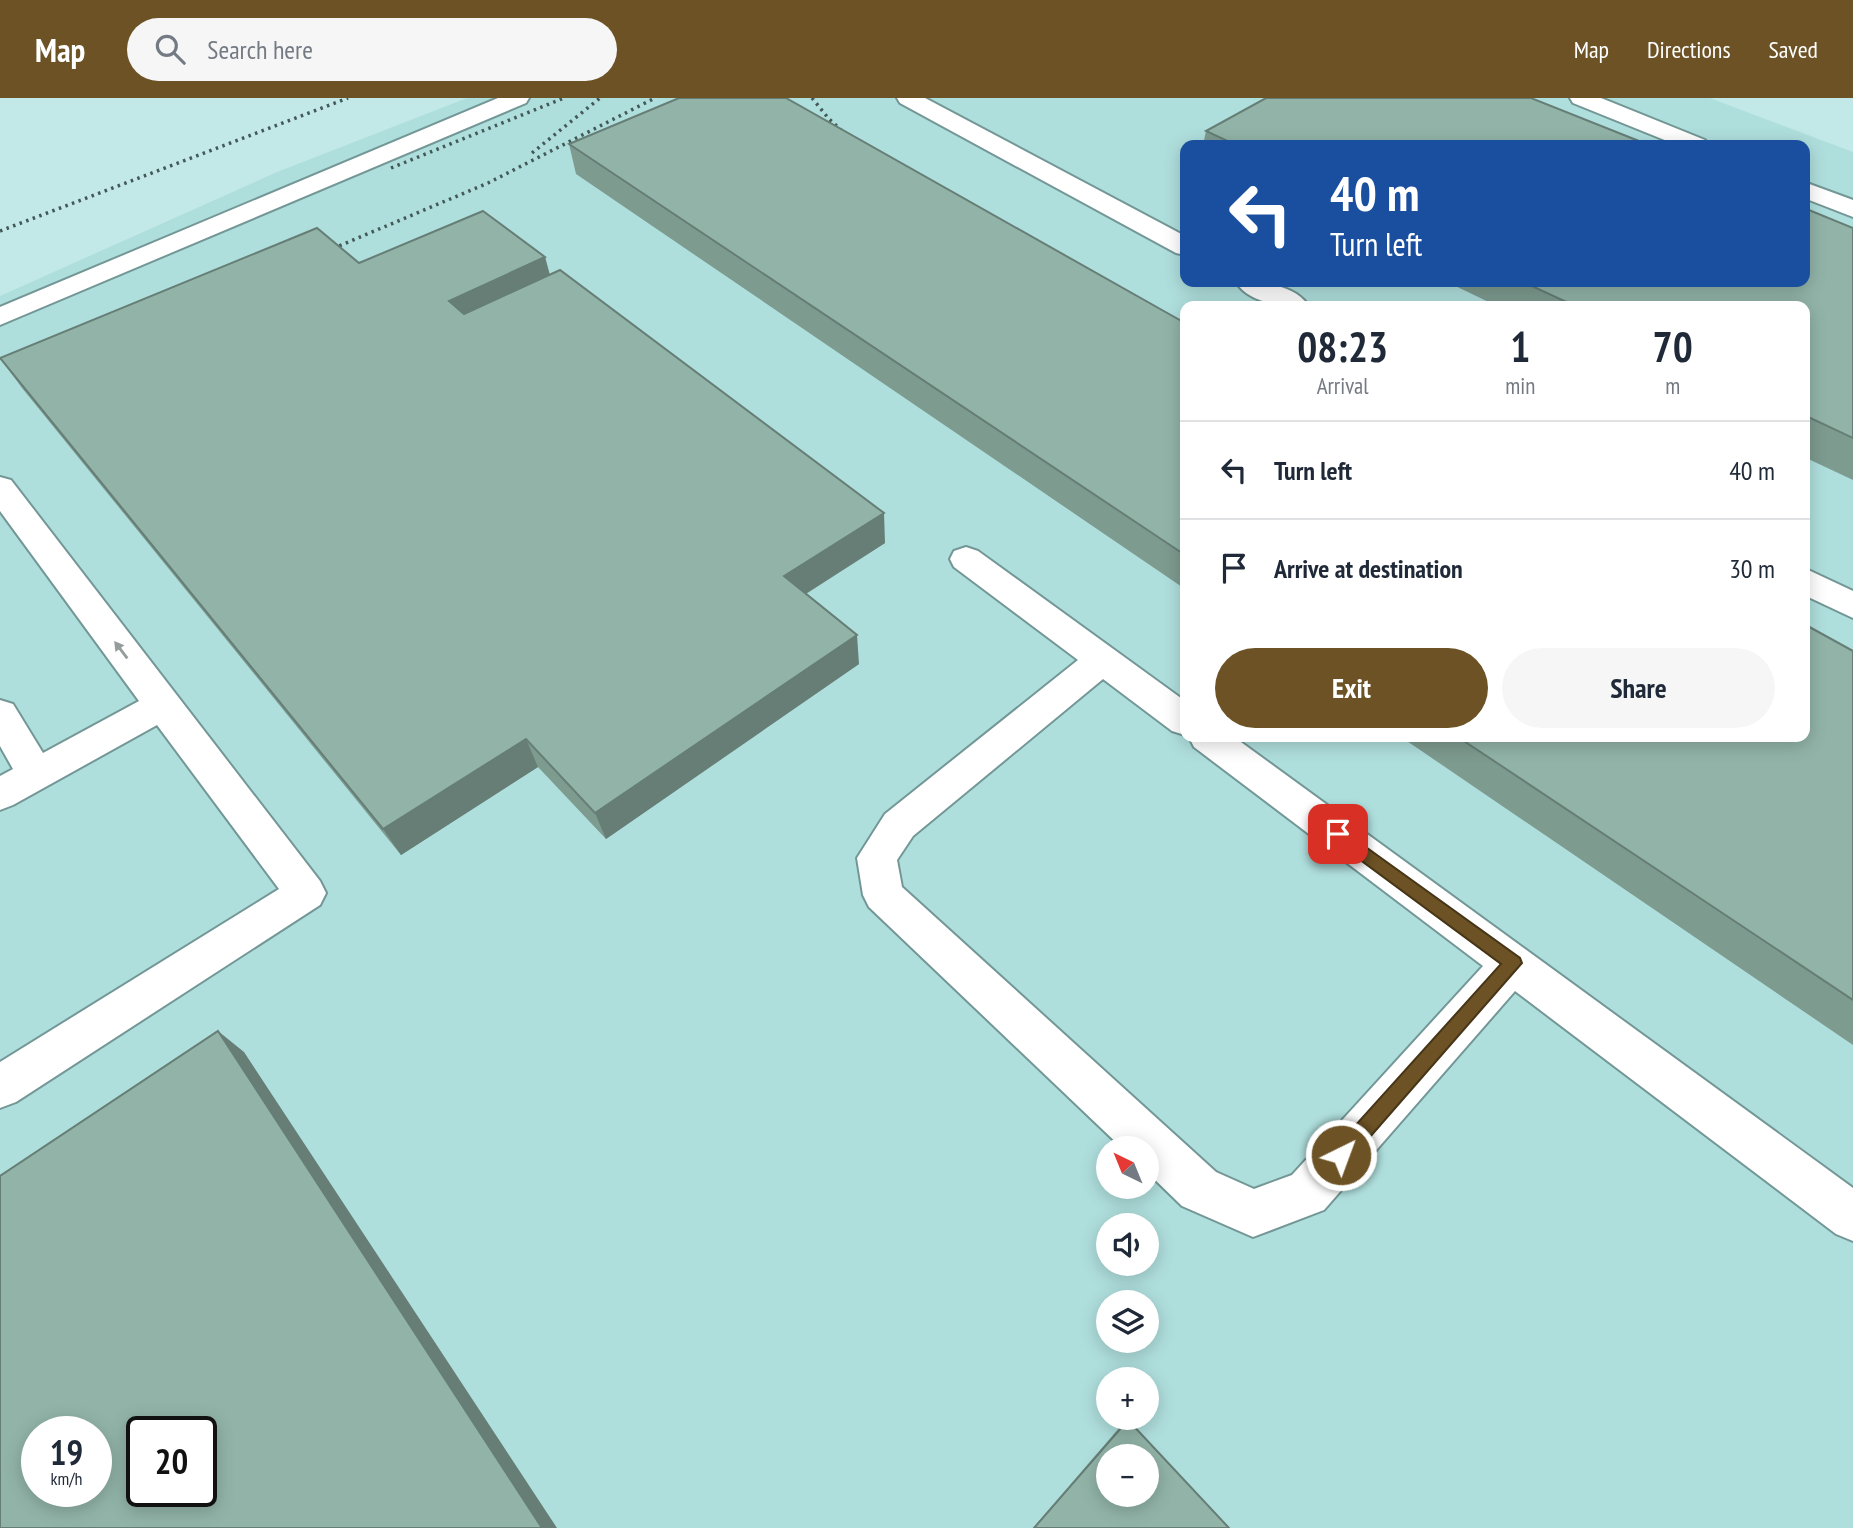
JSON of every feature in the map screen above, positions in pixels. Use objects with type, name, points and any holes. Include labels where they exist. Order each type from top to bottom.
[{"type":"lane","points":[[0,317],[518,98]]},
{"type":"lane","points":[[908,98],[1180,244]]},
{"type":"lane","points":[[1581,98],[1685,140]]},
{"type":"lane","points":[[1810,191],[1853,209]]},
{"type":"lane","points":[[1259,287],[1286,301]]},
{"type":"lane","points":[[0,488],[306,893],[0,1087]]},
{"type":"lane","points":[[966,559],[1180,717]]},
{"type":"lane","points":[[1810,583],[1853,606]]},
{"type":"lane","points":[[1103,660],[899,825],[877,858],[883,895],[1199,1189],[1253,1213],[1307,1193],[1513,963]]},
{"type":"lane","points":[[0,794],[162,705]]},
{"type":"lane","points":[[0,714],[36,774]]},
{"type":"lane","points":[[1214,742],[1853,1217]]},
{"type":"shaded area","points":[[467,98],[1710,98],[1853,152],[1853,1528],[0,1528],[0,296],[277,172]]},
{"type":"building","points":[[679,98],[786,98],[1180,320],[1180,552],[569,144]]},
{"type":"building","points":[[1266,98],[1531,98],[1636,140],[1225,140],[1206,131]]},
{"type":"building","points":[[1810,210],[1853,228],[1853,438],[1810,418],[1810,301],[1564,301],[1534,287],[1810,287]]},
{"type":"building","points":[[483,211],[545,257],[449,301],[464,314],[560,270],[884,513],[784,576],[857,635],[595,813],[526,739],[383,829],[0,358],[317,228],[359,263]]},
{"type":"building","points":[[1810,627],[1853,651],[1853,1000],[1466,742],[1810,742]]},
{"type":"building","points":[[218,1031],[542,1528],[0,1528],[0,1176]]},
{"type":"building","points":[[1119,1430],[1137,1430],[1150,1444],[1107,1444]]},
{"type":"building","points":[[1159,1453],[1229,1528],[1034,1528],[1096,1457],[1096,1507],[1159,1507]]},
{"type":"railway","points":[[0,231],[348,98]]},
{"type":"railway","points":[[391,168],[564,98]]},
{"type":"railway","points":[[532,153],[600,98]]},
{"type":"railway","points":[[320,254],[488,183],[655,98]]},
{"type":"railway","points":[[812,98],[829,119],[852,140]]},
{"type":"route","points":[[1338,834],[1513,963],[1341,1155]]}]
